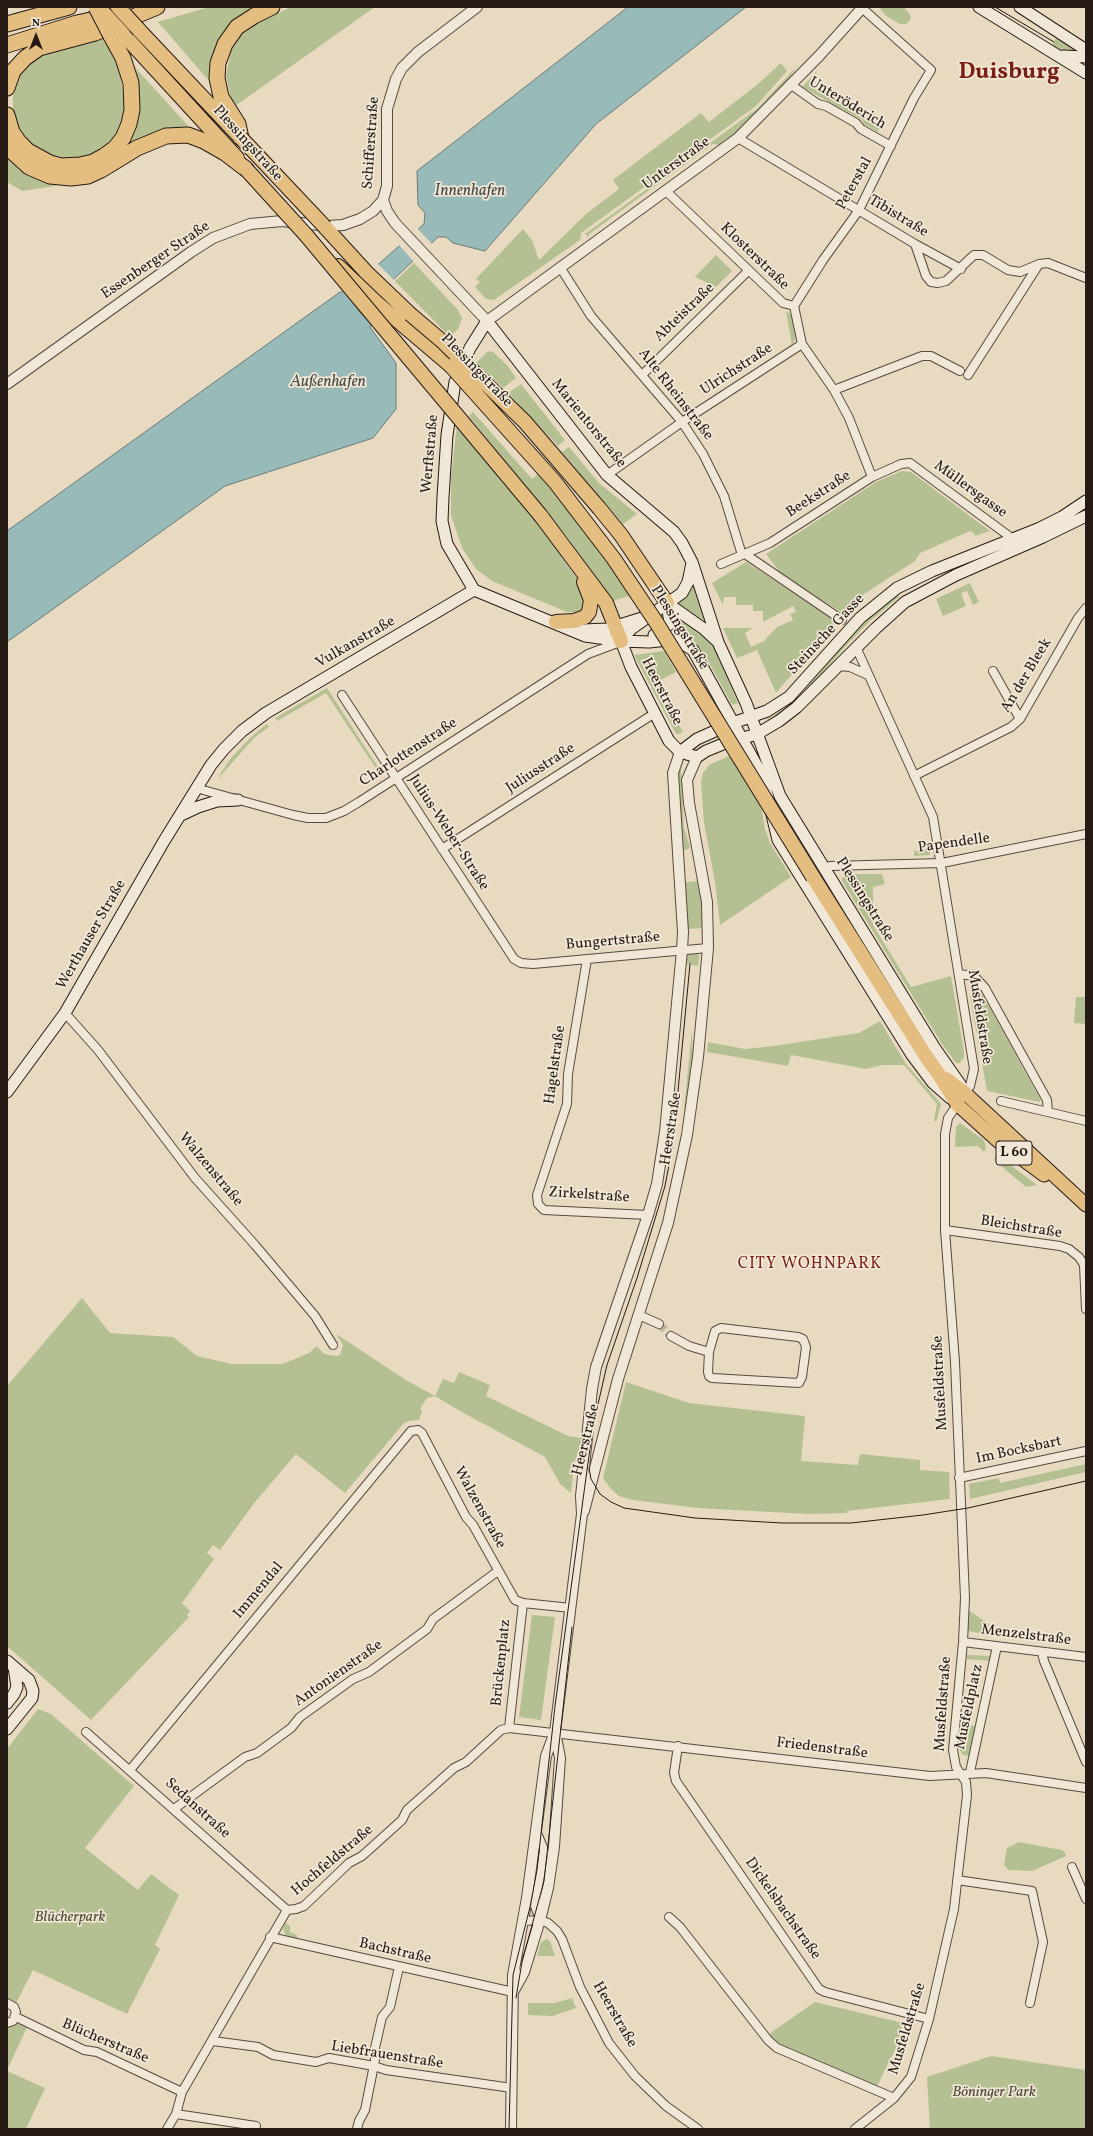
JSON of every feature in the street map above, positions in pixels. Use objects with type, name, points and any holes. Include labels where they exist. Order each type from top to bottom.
[{"type":"highway","points":[[7,24],[69,7]]},
{"type":"highway","points":[[7,115],[12,132],[19,142],[28,151],[50,163],[61,166],[80,165],[93,162],[115,148],[123,138],[130,124],[132,110],[130,83],[117,35],[97,7]]},
{"type":"highway","name":"Plessingstraße","points":[[118,7],[139,30],[217,102]]},
{"type":"highway","points":[[7,45],[77,23],[152,7]]},
{"type":"highway","points":[[7,88],[13,71],[25,58],[39,48],[95,33],[157,7]]},
{"type":"highway","points":[[241,138],[238,124],[217,102],[218,63],[225,44],[237,27],[272,7]]},
{"type":"highway","name":"Plessingstraße","points":[[117,35],[200,117],[306,235],[378,304],[451,366],[555,482],[614,560],[656,622],[813,877],[927,1058],[940,1076],[962,1100]]},
{"type":"highway","points":[[7,148],[29,167],[50,176],[71,178],[88,176],[166,136],[181,135],[204,141],[225,153],[246,169]]},
{"type":"highway","name":"Plessingstraße","points":[[241,138],[366,272],[410,314]]},
{"type":"highway","points":[[306,235],[519,488],[570,553],[606,604],[621,641]]},
{"type":"highway","points":[[410,314],[451,366]]},
{"type":"highway","points":[[410,314],[449,348],[525,422],[621,535],[667,603]]},
{"type":"highway","points":[[556,622],[580,619],[589,612],[591,606],[590,594],[570,553]]},
{"type":"main road","points":[[979,7],[1086,73]]},
{"type":"main road","points":[[1020,7],[1086,50]]},
{"type":"main road","points":[[1060,56],[1086,57]]},
{"type":"main road","name":"Marientorstraße","points":[[487,321],[607,475],[674,532],[692,562]]},
{"type":"main road","name":"Werftstraße","points":[[474,590],[448,544],[442,521],[443,497],[446,435],[455,382],[470,348],[487,321]]},
{"type":"main road","name":"Steinsche Gasse","points":[[680,752],[697,739],[733,723],[767,711],[789,698],[860,618],[897,588],[1062,517],[1086,501]]},
{"type":"main road","name":"Steinsche Gasse","points":[[697,757],[706,750],[757,734],[774,725],[797,707],[856,647],[905,602],[925,590],[1086,516]]},
{"type":"main road","points":[[621,641],[630,630],[646,617],[682,592],[688,582],[692,562]]},
{"type":"main road","name":"Plessingstraße","points":[[692,562],[718,642],[751,716],[780,796],[934,1047],[962,1100]]},
{"type":"main road","points":[[474,590],[556,622],[585,636],[621,641],[637,642],[668,640],[677,625],[675,612],[667,603]]},
{"type":"main road","name":"Vulkanstraße","points":[[196,788],[210,765],[242,731],[266,713],[474,590]]},
{"type":"main road","points":[[637,642],[663,630],[670,624],[667,603]]},
{"type":"main road","name":"Plessingstraße","points":[[667,603],[700,626],[718,642]]},
{"type":"main road","points":[[556,622],[589,630],[616,626],[646,617]]},
{"type":"main road","name":"Plessingstraße","points":[[668,640],[680,642],[693,650],[766,785],[778,840],[912,1055],[933,1083],[962,1100]]},
{"type":"main road","name":"Heerstraße","points":[[621,641],[631,667],[669,741],[680,752]]},
{"type":"main road","points":[[680,752],[697,757]]},
{"type":"main road","name":"Werthauser Straße","points":[[7,1092],[64,1013],[196,788]]},
{"type":"main road","points":[[181,815],[198,807],[217,801],[238,800]]},
{"type":"main road","name":"L 60","points":[[962,1100],[1025,1162],[1074,1195],[1086,1205]]},
{"type":"main road","points":[[7,1729],[32,1698],[33,1691],[29,1680],[10,1664]]},
{"type":"main road","points":[[7,1703],[14,1694],[17,1686],[10,1664]]},
{"type":"street","name":"Schifferstraße","points":[[383,200],[387,186],[388,172],[386,109],[396,79],[402,68],[418,52],[476,7]]},
{"type":"street","name":"Peterstal","points":[[794,306],[823,260],[859,210],[914,98],[931,70],[862,8]]},
{"type":"street","name":"Unterstraße","points":[[487,321],[738,138],[862,8]]},
{"type":"street","name":"Unteröderich","points":[[790,84],[818,104],[856,123],[861,129],[891,146]]},
{"type":"street","name":"Tibistraße","points":[[738,138],[915,244],[961,268]]},
{"type":"street","name":"Klosterstraße","points":[[666,191],[783,303],[794,306],[802,344],[834,390],[849,418],[872,477]]},
{"type":"street","name":"Marientorstraße","points":[[383,200],[387,211],[396,224],[430,262],[487,321]]},
{"type":"street","name":"Essenberger Straße","points":[[7,384],[191,252],[213,238],[250,224],[282,221],[328,226],[343,225],[360,219],[373,211],[383,200]]},
{"type":"street","points":[[915,244],[926,276],[931,282],[938,283],[946,281],[974,255],[982,255],[1008,270],[1020,272],[1039,264],[1048,263],[1086,278]]},
{"type":"street","points":[[834,390],[922,356],[931,356],[964,373],[1039,264]]},
{"type":"street","name":"Alte Rheinstraße","points":[[560,267],[591,316],[682,422],[703,454],[724,496],[743,554]]},
{"type":"street","name":"Abteistraße","points":[[642,375],[748,271]]},
{"type":"street","name":"Ulrichstraße","points":[[607,475],[682,422],[802,344]]},
{"type":"street","name":"Beekstraße","points":[[721,564],[770,543],[872,477],[901,464],[910,463]]},
{"type":"street","name":"Müllersgasse","points":[[910,463],[1013,539]]},
{"type":"street","points":[[743,554],[842,620]]},
{"type":"street","name":"An der Bleek","points":[[914,776],[1011,727],[1020,719],[1078,618],[1086,608]]},
{"type":"street","name":"Charlottenstraße","points":[[196,788],[308,818],[326,818],[344,811],[588,654],[621,641]]},
{"type":"street","name":"Musfeldstraße","points":[[855,2129],[894,2098],[911,2077],[929,2019],[954,1909],[967,1795],[966,1773],[956,1767],[953,1750],[963,1642],[965,1598],[955,1362],[945,1230],[944,1134],[948,1118],[962,1100],[974,1069],[942,863],[933,817],[856,647]]},
{"type":"street","points":[[838,666],[855,669],[868,675]]},
{"type":"street","points":[[993,671],[1020,719]]},
{"type":"street","name":"Julius-Weber-Straße","points":[[342,695],[505,946],[514,959],[521,963]]},
{"type":"street","name":"Juliusstraße","points":[[442,849],[655,713]]},
{"type":"street","name":"Heerstraße","points":[[511,2129],[513,1975],[528,1898],[546,1756],[555,1732],[582,1514],[581,1496],[595,1372],[648,1215],[657,1184],[665,1132],[683,932],[673,773],[680,752]]},
{"type":"street","name":"Heerstraße","points":[[582,1514],[586,1506],[618,1379],[668,1223],[687,1135],[698,1057],[708,948],[707,902],[689,802],[687,780],[697,757]]},
{"type":"street","name":"Papendelle","points":[[824,868],[830,866],[942,863],[1086,834]]},
{"type":"street","name":"Bungertstraße","points":[[521,963],[533,964],[708,948]]},
{"type":"street","name":"Hagelstraße","points":[[537,1195],[567,1104],[568,1074],[587,959]]},
{"type":"street","points":[[959,974],[974,976],[984,988],[1048,1100],[1048,1112]]},
{"type":"street","name":"Walzenstraße","points":[[64,1013],[98,1050],[195,1178],[255,1244],[315,1316],[333,1345]]},
{"type":"street","points":[[1002,1101],[1086,1121]]},
{"type":"street","name":"Zirkelstraße","points":[[537,1195],[538,1204],[544,1210],[648,1215]]},
{"type":"street","name":"Bleichstraße","points":[[945,1230],[1060,1246],[1069,1249],[1079,1257],[1085,1265]]},
{"type":"street","points":[[1085,1265],[1086,1309]]},
{"type":"street","points":[[639,1316],[659,1324]]},
{"type":"street","points":[[721,1328],[798,1337],[803,1339],[806,1347],[802,1377],[799,1382],[794,1384],[712,1378],[709,1376],[708,1372],[709,1352],[715,1331],[721,1328]]},
{"type":"street","points":[[671,1336],[689,1346],[709,1352]]},
{"type":"street","name":"Walzenstraße","points":[[411,1431],[418,1430],[422,1434],[466,1518],[473,1525],[515,1600],[523,1603]]},
{"type":"street","name":"Immendal","points":[[130,1770],[411,1431]]},
{"type":"street","name":"Im Bocksbart","points":[[959,1478],[1086,1451]]},
{"type":"street","name":"Antonienstraße","points":[[174,1809],[245,1757],[262,1749],[291,1728],[300,1717],[353,1679],[376,1667],[427,1629],[433,1619],[498,1571]]},
{"type":"street","name":"Brückenplatz","points":[[555,1732],[510,1728],[523,1603],[570,1608]]},
{"type":"street","name":"Menzelstraße","points":[[963,1642],[1042,1653],[1086,1657]]},
{"type":"street","name":"Musfeldplatz","points":[[966,1773],[983,1716],[997,1646]]},
{"type":"street","points":[[1042,1653],[1086,1762]]},
{"type":"street","name":"Hochfeldstraße","points":[[167,2129],[176,2114],[182,2092],[213,2041],[287,1910],[304,1906],[349,1863],[362,1856],[402,1820],[407,1810],[454,1768],[466,1762],[501,1730],[510,1728]]},
{"type":"street","name":"Sedanstraße","points":[[86,1732],[287,1910]]},
{"type":"street","name":"Heerstraße","points":[[540,1920],[548,1888],[555,1832],[560,1758],[555,1732]]},
{"type":"street","name":"Friedenstraße","points":[[555,1732],[930,1776],[966,1773],[993,1774],[1086,1788]]},
{"type":"street","name":"Dickelsbachstraße","points":[[678,1746],[674,1773],[676,1781],[819,1989],[825,1992],[929,2019]]},
{"type":"street","name":"Heerstraße","points":[[537,1833],[544,1850],[535,1906],[540,1920],[548,1923],[557,1931],[562,1939],[580,1987],[610,2043],[635,2076],[666,2106],[698,2129]]},
{"type":"street","points":[[1072,1867],[1086,1899]]},
{"type":"street","points":[[957,1880],[1032,1891],[1043,1942],[1030,2003]]},
{"type":"street","name":"Musfeldstraße","points":[[669,1917],[680,1927],[768,2040],[777,2048],[894,2098]]},
{"type":"street","points":[[513,1992],[524,1972],[540,1920],[524,1921]]},
{"type":"street","name":"Bachstraße","points":[[270,1938],[513,1992]]},
{"type":"street","points":[[357,2129],[359,2121],[365,2110],[374,2066],[375,2048],[382,2017],[390,2007],[399,1967]]},
{"type":"street","points":[[7,2003],[14,2007],[16,2017],[14,2021],[7,2024]]},
{"type":"street","name":"Blücherstraße","points":[[16,2017],[84,2050],[97,2052],[182,2092]]},
{"type":"street","name":"Liebfrauenstraße","points":[[213,2041],[258,2047],[273,2055],[316,2062],[329,2058],[374,2066],[386,2070],[512,2088]]},
{"type":"street","points":[[176,2114],[256,2126]]},
{"type":"green space","points":[[209,7],[260,7],[251,11],[210,82],[158,22]]},
{"type":"green space","points":[[291,7],[375,7],[235,106],[230,96],[226,75],[232,47],[243,33],[258,23]]},
{"type":"green space","points":[[879,7],[904,7],[911,19],[906,24],[900,24],[886,16]]},
{"type":"green space","points":[[1058,35],[1077,48],[1075,52],[1065,52],[1052,45]]},
{"type":"green space","points":[[102,36],[117,61],[124,94],[125,112],[119,128],[111,141],[99,151],[81,158],[61,159],[44,153],[30,144],[19,129],[13,114],[13,95],[18,78],[29,62],[49,49]]},
{"type":"green space","points":[[781,63],[787,71],[756,106],[581,233],[580,240],[494,300],[486,299],[475,287],[480,282],[476,279],[523,229],[532,240],[539,260],[586,214],[619,189],[613,180],[701,113],[709,122],[758,84]]},
{"type":"green space","points":[[132,64],[191,129],[116,153],[126,141]]},
{"type":"green space","points":[[796,67],[787,82],[761,110],[723,146],[713,144],[589,234],[588,237],[585,234],[758,108]]},
{"type":"green space","points":[[818,70],[810,84],[881,125],[878,132],[864,124],[862,120],[802,87]]},
{"type":"green space","points":[[7,157],[18,169],[29,176],[45,182],[61,185],[22,191],[7,182]]},
{"type":"green space","points":[[716,255],[732,271],[716,287],[695,277]]},
{"type":"green space","points":[[414,263],[457,309],[462,318],[458,329],[450,337],[395,281]]},
{"type":"green space","points":[[786,311],[792,315],[796,337],[792,345]]},
{"type":"green space","points":[[492,351],[507,365],[516,378],[503,388],[476,363],[487,352]]},
{"type":"green space","points":[[521,384],[565,440],[558,446],[508,393]]},
{"type":"green space","points":[[473,412],[532,479],[540,472],[582,525],[632,595],[613,601],[568,538],[469,416]]},
{"type":"green space","points":[[457,424],[560,550],[562,558],[583,587],[587,597],[584,609],[575,612],[567,612],[492,581],[476,569],[462,548],[451,515],[451,477]]},
{"type":"green space","points":[[569,447],[599,483],[637,514],[623,524],[562,452]]},
{"type":"green space","points":[[902,471],[911,472],[990,531],[975,536],[974,533],[970,531],[920,553],[915,561],[864,594],[844,614],[781,574],[766,554],[876,482]]},
{"type":"green space","points":[[746,562],[833,619],[834,625],[776,693],[757,650],[737,658],[723,628],[753,628],[745,633],[751,647],[764,641],[777,627],[793,620],[790,614],[796,612],[793,606],[763,622],[763,611],[753,611],[753,605],[736,605],[736,597],[724,597],[723,605],[712,583]]},
{"type":"green space","points":[[693,581],[705,619],[705,621],[677,603]]},
{"type":"green space","points":[[970,583],[979,602],[973,605],[967,591],[961,593],[966,606],[943,616],[936,599]]},
{"type":"green space","points":[[897,594],[899,597],[869,622],[794,705],[769,722],[767,719],[793,704],[854,632]]},
{"type":"green space","points":[[683,620],[706,637],[713,645],[738,703],[732,705],[704,653],[694,644],[680,639],[677,633]]},
{"type":"green space","points":[[664,651],[676,672],[655,683],[683,732],[679,734],[676,734],[634,655]]},
{"type":"green space","points":[[327,688],[383,775],[381,776],[326,693],[277,721],[275,718]]},
{"type":"green space","points":[[267,724],[269,727],[256,736],[221,775],[220,782],[220,774],[231,758],[251,737]]},
{"type":"green space","points":[[731,755],[761,804],[765,829],[770,843],[791,877],[720,925],[715,882],[704,823],[701,782],[703,773],[709,765]]},
{"type":"green space","points":[[678,769],[681,770],[684,828],[690,847],[687,850],[682,849],[677,790]]},
{"type":"green space","points":[[930,848],[930,855],[914,856],[914,851]]},
{"type":"green space","points":[[848,874],[882,874],[885,884],[873,887],[873,925],[911,987],[951,976],[964,1052],[964,1057],[960,1063],[956,1063],[942,1044],[842,881],[842,878]]},
{"type":"green space","points":[[700,881],[704,928],[688,929],[685,882]]},
{"type":"green space","points":[[695,952],[699,956],[698,966],[686,964],[688,954]]},
{"type":"green space","points":[[976,991],[983,995],[1040,1099],[1040,1102],[987,1091],[970,996]]},
{"type":"green space","points":[[1076,997],[1086,997],[1086,1024],[1074,1023]]},
{"type":"green space","points":[[880,1021],[906,1064],[941,1104],[936,1122],[934,1120],[937,1104],[904,1065],[882,1065],[866,1069],[791,1055],[788,1066],[707,1052],[708,1042],[745,1049],[774,1046],[859,1033]]},
{"type":"green space","points":[[692,1030],[693,1064],[686,1106],[684,1109]]},
{"type":"green space","points":[[960,1123],[984,1140],[986,1148],[984,1152],[978,1146],[955,1147],[956,1127]]},
{"type":"green space","points":[[997,1152],[1013,1167],[1037,1185],[1026,1187],[994,1160]]},
{"type":"green space","points":[[82,1298],[110,1333],[173,1337],[197,1356],[232,1364],[283,1364],[309,1353],[317,1346],[324,1354],[336,1356],[340,1355],[343,1345],[336,1334],[406,1380],[435,1396],[427,1398],[420,1409],[422,1411],[419,1420],[404,1423],[345,1493],[296,1454],[255,1502],[220,1550],[213,1545],[207,1553],[214,1559],[182,1603],[190,1611],[187,1615],[189,1617],[91,1720],[7,1646],[7,1386]]},
{"type":"green space","points":[[459,1372],[490,1385],[486,1396],[568,1436],[580,1438],[580,1446],[574,1464],[571,1493],[560,1484],[545,1457],[435,1396],[443,1379],[454,1383]]},
{"type":"green space","points":[[626,1382],[689,1403],[805,1416],[801,1461],[858,1465],[860,1454],[920,1460],[920,1470],[949,1472],[950,1499],[847,1511],[847,1513],[808,1514],[697,1508],[633,1500],[619,1496],[611,1489],[603,1478]]},
{"type":"green space","points":[[1086,1464],[1086,1472],[970,1499],[969,1484],[999,1478],[1000,1483]]},
{"type":"green space","points":[[968,1610],[989,1624],[988,1631],[1000,1633],[1000,1637],[968,1631]]},
{"type":"green space","points":[[532,1615],[555,1617],[541,1720],[519,1717]]},
{"type":"green space","points":[[967,1655],[991,1656],[990,1661],[967,1659]]},
{"type":"green space","name":"Blücherpark","points":[[38,1709],[51,1714],[134,1786],[85,1848],[138,1890],[151,1874],[179,1895],[155,1945],[160,1949],[127,2014],[33,1970],[14,2007],[7,2003],[7,1749]]},
{"type":"green space","points":[[961,1724],[976,1726],[970,1756],[963,1755],[959,1749]]},
{"type":"green space","points":[[1019,1842],[1062,1850],[1066,1856],[1032,1871],[1009,1870],[1004,1865],[1007,1848]]},
{"type":"green space","points":[[285,1923],[290,1926],[290,1932],[297,1935],[297,1939],[286,1936],[283,1929]]},
{"type":"green space","points":[[547,1939],[550,1941],[555,1956],[537,1956],[541,1942]]},
{"type":"green space","points":[[572,1998],[576,2008],[553,2016],[528,2015],[528,2003],[555,2003]]},
{"type":"green space","points":[[815,2002],[903,2023],[899,2042],[876,2088],[783,2047],[769,2034]]},
{"type":"green space","points":[[13,2021],[29,2023],[7,2070],[7,2023]]},
{"type":"green space","name":"Böninger Park","points":[[991,2056],[1086,2070],[1086,2129],[930,2129],[927,2077]]},
{"type":"green space","points":[[7,2071],[45,2088],[26,2129],[7,2129]]},
{"type":"water","name":"Außenhafen","points":[[628,7],[746,7],[596,124],[485,251],[453,243],[446,237],[438,237],[394,279],[360,306],[358,310],[371,324],[370,327],[396,363],[396,409],[373,438],[225,486],[7,642],[7,531],[340,292],[347,292],[424,224],[425,213],[418,205],[417,171]]},
{"type":"pier","points":[[417,228],[432,244],[415,263],[398,244]]},
{"type":"pier","points":[[377,263],[395,281],[361,307],[373,325],[341,290],[346,290]]},
{"type":"tunnel","points":[[659,1324],[671,1336]]},
{"type":"tram line","points":[[995,7],[1054,42]]},
{"type":"tram line","points":[[509,2129],[513,1975],[530,1907],[537,1870],[555,1706],[593,1426],[607,1365],[637,1278],[665,1186],[673,1144],[690,964]]},
{"type":"tram line","points":[[589,1468],[591,1479],[600,1494],[611,1502],[624,1508],[695,1518],[782,1523],[851,1523],[923,1515],[968,1508],[1086,1481]]},
{"type":"tram line","points":[[516,1998],[522,1962],[544,1881],[572,1627]]},
{"type":"district","name":"Duisburg","points":[[1009,74]]},
{"type":"district","name":"CITY WOHNPARK","points":[[810,1265]]},
{"type":"water label","name":"Innenhafen","points":[[470,192]]}]
